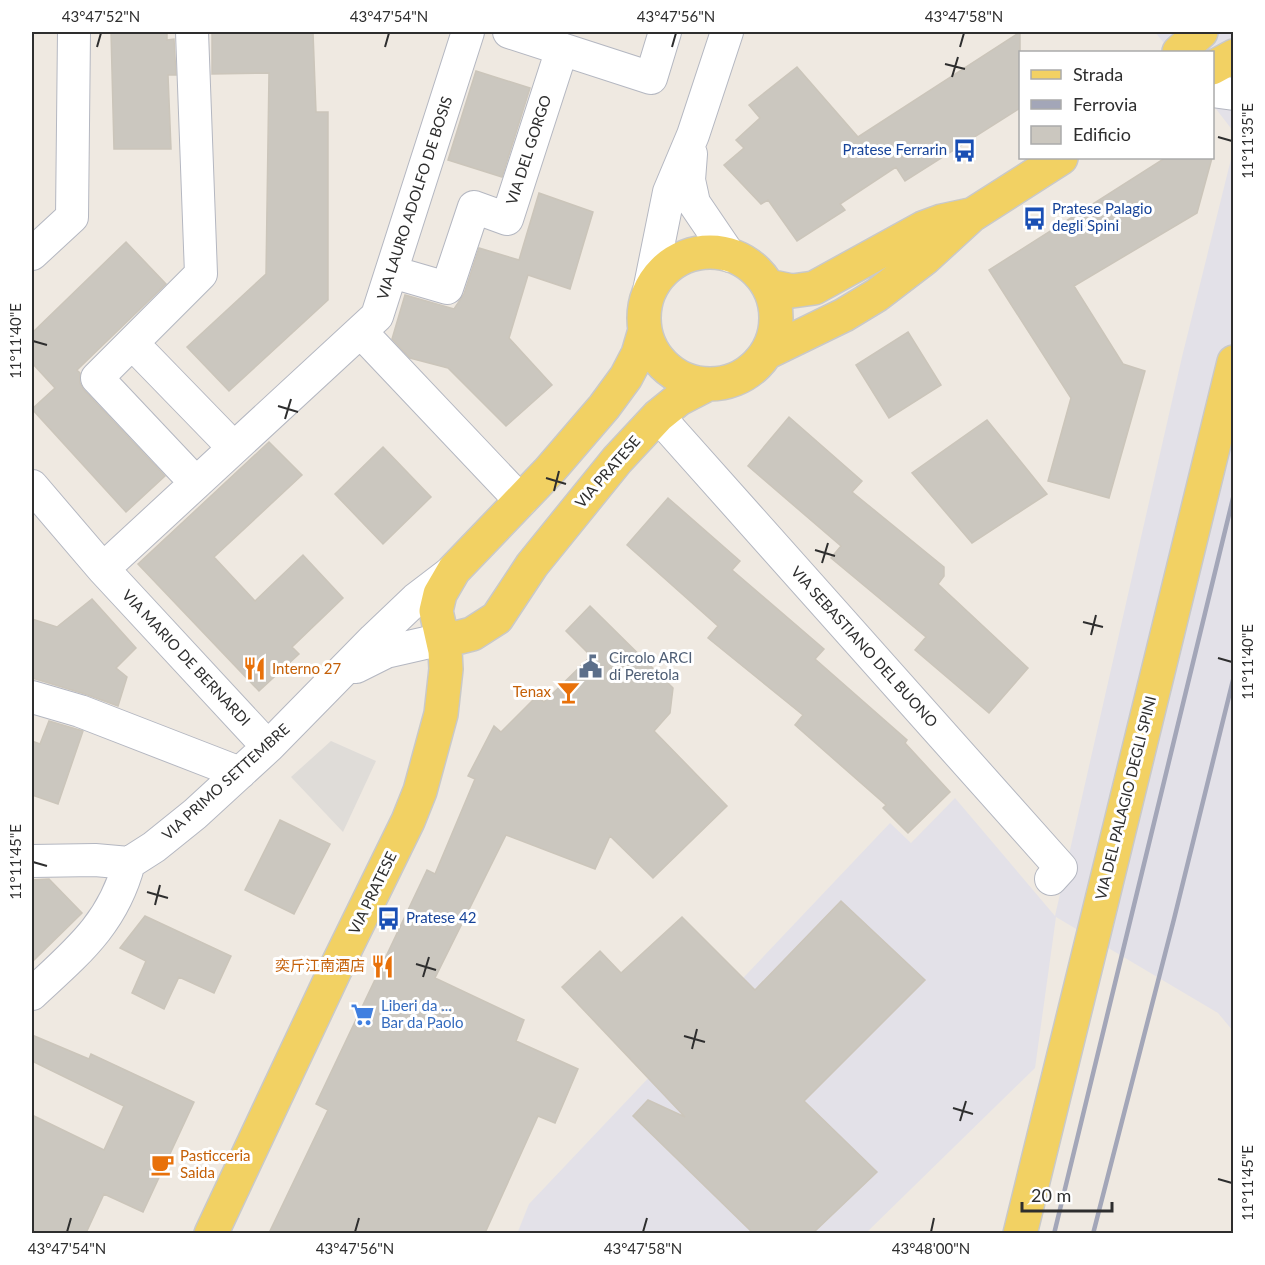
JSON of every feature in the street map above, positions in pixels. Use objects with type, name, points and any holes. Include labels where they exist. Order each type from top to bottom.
[{"type":"main road","points":[[1214,67],[1233,55]]},
{"type":"main road","points":[[766,353],[844,315],[877,295],[924,259],[972,215],[1059,159]]},
{"type":"main road","points":[[768,286],[792,291],[814,288],[923,228],[942,221],[972,215]]},
{"type":"main road","points":[[708,254],[730,256],[744,262],[768,286],[774,300],[776,318],[772,340],[766,353],[744,376],[730,381],[708,384],[684,378],[665,365],[649,346],[644,316],[649,291],[666,270],[680,261],[708,254]]},
{"type":"main road","name":"VIA PRATESE","points":[[212,1233],[335,970],[408,821],[420,791],[441,714],[446,669],[443,639],[438,620],[437,604],[440,594],[454,570],[521,501],[610,399],[626,377],[638,354],[645,330]]},
{"type":"main road","name":"VIA DEL PALAGIO DEGLI SPINI","points":[[1020,1233],[1233,362]]},
{"type":"main road","name":"VIA PRATESE","points":[[443,639],[472,634],[497,618],[532,565],[617,460],[658,416],[679,399],[708,384]]},
{"type":"street","points":[[32,254],[72,218],[74,32]]},
{"type":"street","points":[[192,32],[201,274],[97,378],[196,483]]},
{"type":"street","name":"VIA LAURO ADOLFO DE BOSIS","points":[[234,448],[377,316],[468,32]]},
{"type":"street","points":[[509,32],[651,78],[665,32]]},
{"type":"street","points":[[649,291],[669,192],[693,135],[727,32]]},
{"type":"street","points":[[1193,43],[1233,55]]},
{"type":"street","name":"VIA DEL GORGO","points":[[392,272],[447,288],[474,207],[507,219],[562,49]]},
{"type":"street","points":[[1214,91],[1233,94]]},
{"type":"street","points":[[693,135],[690,192],[694,203],[730,256]]},
{"type":"street","points":[[361,332],[521,501]]},
{"type":"street","points":[[103,569],[234,448],[132,343]]},
{"type":"street","name":"VIA SEBASTIANO DEL BUONO","points":[[658,416],[1061,868],[1052,879]]},
{"type":"street","name":"VIA MARIO DE BERNARDI","points":[[32,486],[103,569],[267,747]]},
{"type":"street","name":"VIA PRIMO SETTEMBRE","points":[[129,863],[173,832],[240,773],[416,599],[454,570]]},
{"type":"street","name":"VIA PRIMO SETTEMBRE","points":[[337,678],[386,652],[443,639]]},
{"type":"street","points":[[32,697],[80,711],[240,773]]},
{"type":"street","points":[[32,861],[95,860],[129,863],[110,913],[97,930],[32,994]]},
{"type":"shaded area","points":[[1155,32],[1233,32],[1233,131],[1214,106],[1214,51],[1170,51]]},
{"type":"shaded area","points":[[1233,151],[1233,1031],[1218,1013],[1056,917],[1035,1068],[866,1233],[517,1234],[529,1204],[890,823],[911,843],[955,798],[1055,916],[1182,357]]},
{"type":"shaded area","points":[[331,741],[376,761],[343,832],[291,777]]},
{"type":"building","points":[[111,32],[167,32],[167,40],[174,39],[176,75],[168,75],[171,149],[114,149]]},
{"type":"building","points":[[212,32],[313,32],[316,112],[328,112],[328,300],[229,391],[187,347],[266,274],[269,73],[212,74]]},
{"type":"building","points":[[1020,32],[1019,109],[905,181],[896,167],[840,204],[845,210],[797,241],[768,200],[761,204],[724,165],[744,148],[736,140],[760,118],[749,105],[797,67],[858,137]]},
{"type":"building","points":[[476,71],[530,88],[502,177],[448,160]]},
{"type":"building","points":[[1163,159],[1212,159],[1197,213],[1074,286],[1123,364],[1145,371],[1109,498],[1048,481],[1071,398],[989,270]]},
{"type":"building","points":[[539,193],[593,212],[570,289],[528,275],[509,338],[552,385],[506,426],[448,368],[410,358],[392,339],[405,295],[454,309],[464,294],[479,248],[519,260]]},
{"type":"building","points":[[126,242],[166,284],[77,370],[80,373],[80,383],[84,390],[165,476],[126,512],[32,409],[55,388],[32,363],[32,333]]},
{"type":"building","points":[[908,332],[941,385],[889,418],[856,365]]},
{"type":"building","points":[[789,417],[862,481],[852,492],[944,567],[944,576],[938,584],[1028,668],[989,713],[915,650],[926,637],[831,558],[841,546],[748,466]]},
{"type":"building","points":[[987,420],[1047,494],[972,543],[912,473]]},
{"type":"building","points":[[269,442],[302,475],[214,557],[255,601],[303,555],[343,598],[292,647],[299,654],[259,691],[138,564]]},
{"type":"building","points":[[383,447],[431,497],[383,544],[335,494]]},
{"type":"building","points":[[668,498],[740,561],[732,570],[824,649],[815,659],[907,740],[905,743],[950,792],[908,833],[883,808],[886,805],[795,725],[803,715],[708,638],[718,626],[627,545]]},
{"type":"building","points":[[92,599],[136,648],[116,668],[127,677],[118,706],[32,678],[32,619],[57,627]]},
{"type":"building","points":[[590,606],[673,688],[670,713],[654,731],[727,806],[653,878],[610,836],[595,869],[506,835],[435,978],[524,1020],[516,1041],[578,1069],[555,1123],[538,1116],[485,1233],[269,1233],[328,1110],[316,1104],[427,870],[435,874],[475,779],[468,776],[494,726],[501,732],[537,696],[544,702],[591,656],[566,631]]},
{"type":"building","points":[[49,721],[83,731],[58,804],[32,795],[32,741],[40,744]]},
{"type":"building","points":[[280,820],[330,844],[294,914],[245,890]]},
{"type":"building","points":[[49,879],[82,913],[32,962],[32,880]]},
{"type":"building","points":[[841,901],[925,980],[804,1101],[877,1172],[813,1233],[753,1233],[633,1116],[648,1100],[685,1117],[562,987],[600,951],[621,973],[682,917],[755,990]]},
{"type":"building","points":[[145,916],[231,956],[214,993],[179,977],[164,1009],[132,993],[146,961],[120,948]]},
{"type":"building","points":[[32,1035],[89,1059],[91,1054],[194,1102],[143,1212],[104,1194],[86,1233],[32,1233],[32,1115],[104,1150],[124,1106],[32,1061]]},
{"type":"railway","points":[[1054,1234],[1234,494]]},
{"type":"railway","points":[[1093,1234],[1234,676]]},
{"type":"place","name":"Pratese Ferrarin","points":[[965,150]]},
{"type":"place","name":"Pratese Palagio degli Spini","points":[[1034,218]]},
{"type":"place","name":"Circolo ARCI di Peretola","points":[[591,667]]},
{"type":"place","name":"Interno 27","points":[[254,669]]},
{"type":"place","name":"Tenax","points":[[569,692]]},
{"type":"place","name":"Pratese 42","points":[[388,918]]},
{"type":"place","name":"奕斤江南酒店","points":[[383,966]]},
{"type":"place","name":"Liberi da ... Bar da Paolo","points":[[363,1015]]},
{"type":"place","name":"Pasticceria Saida","points":[[162,1165]]}]
